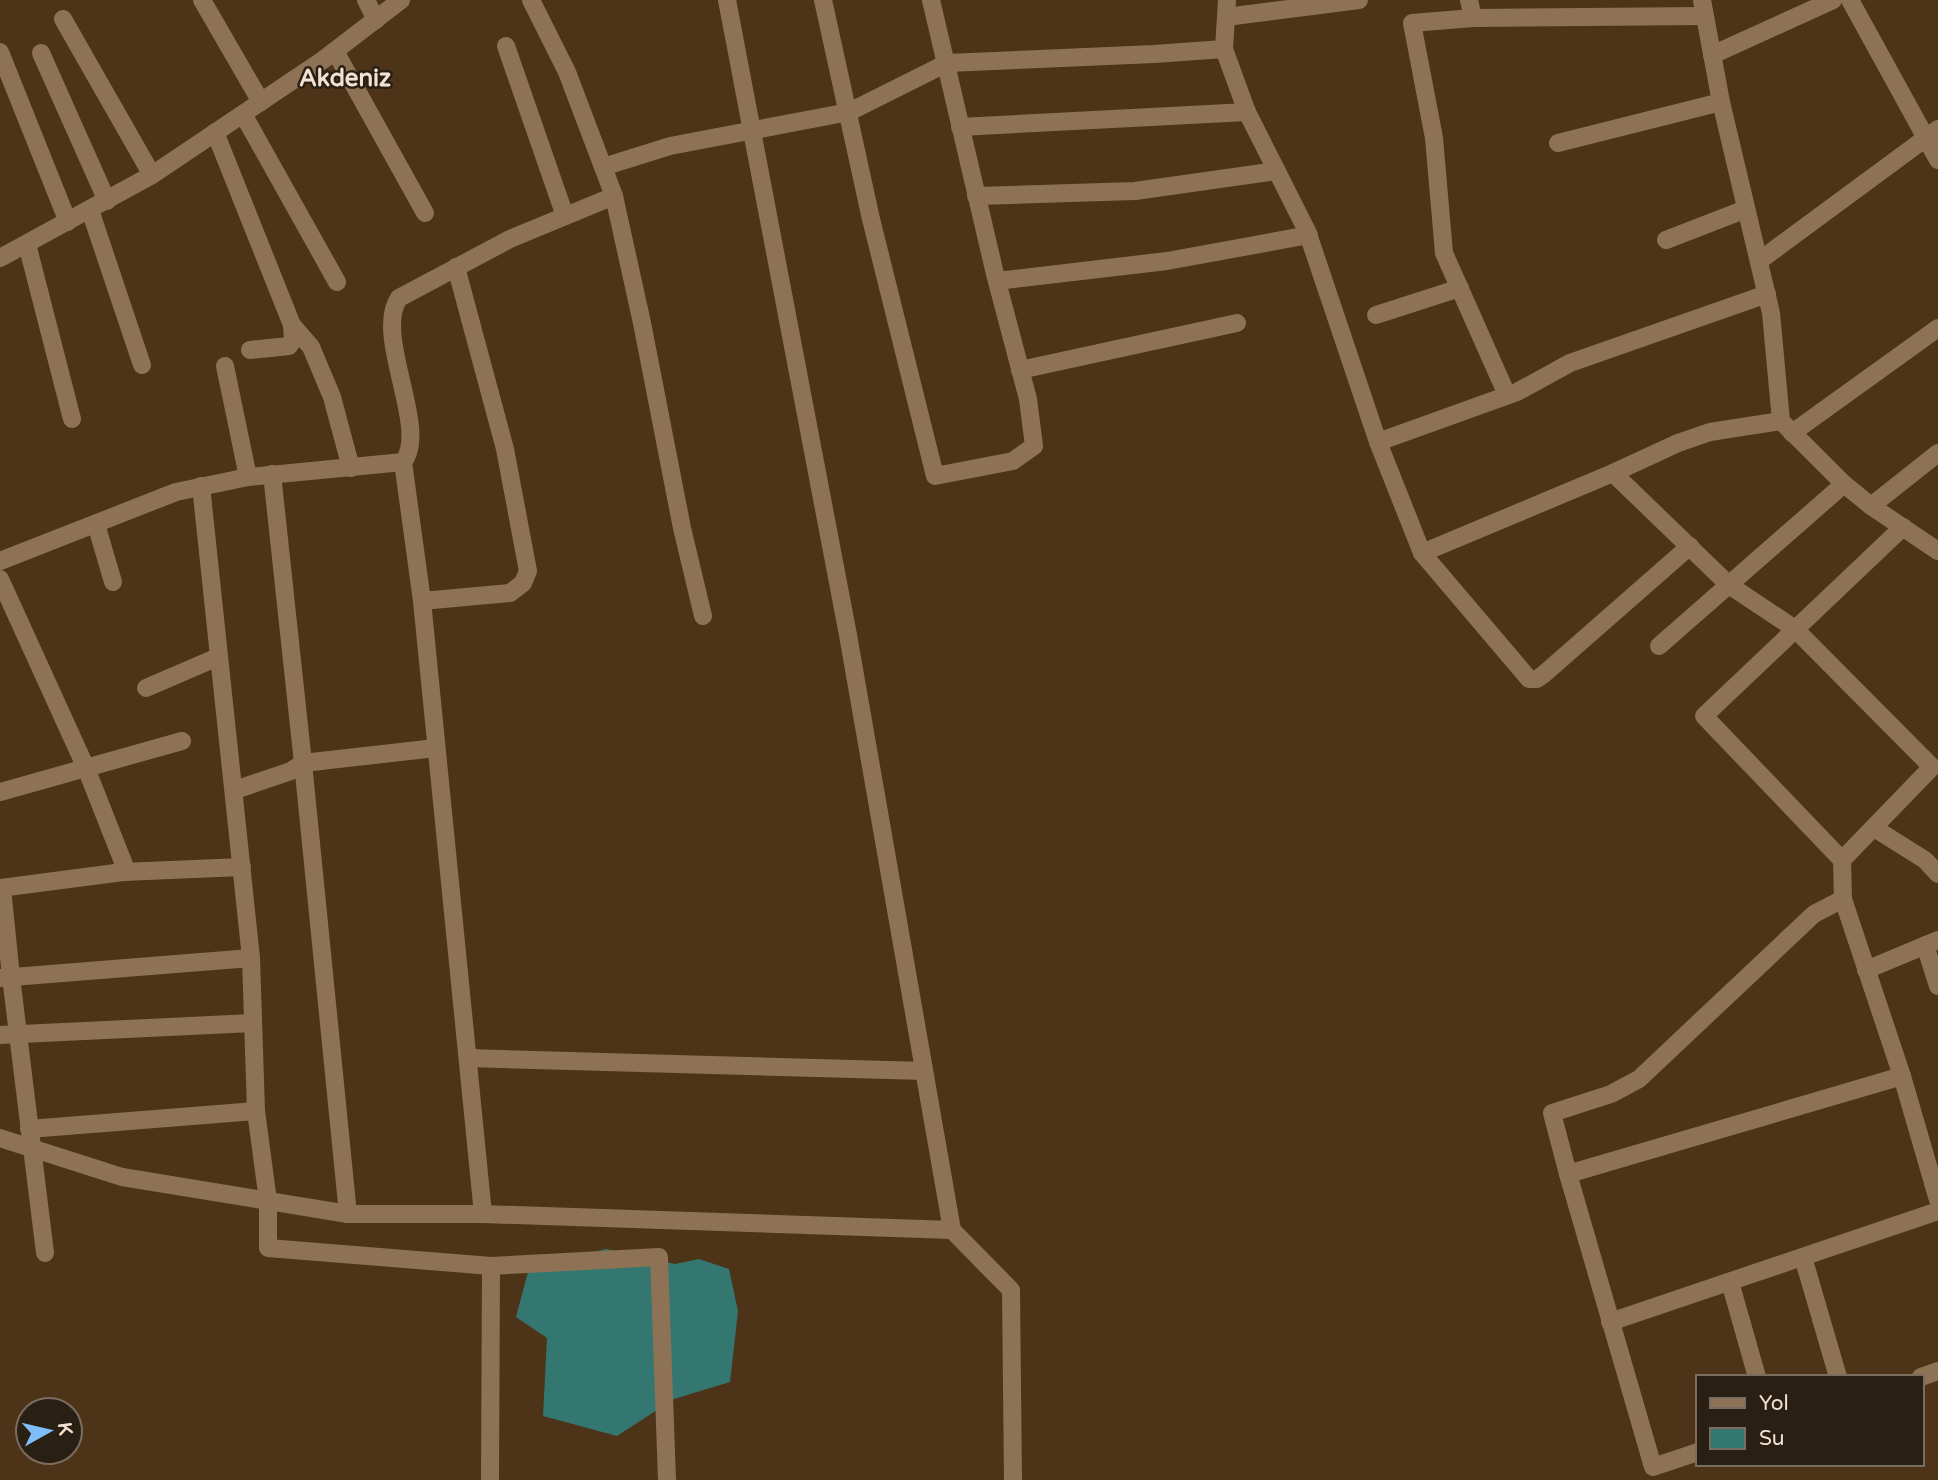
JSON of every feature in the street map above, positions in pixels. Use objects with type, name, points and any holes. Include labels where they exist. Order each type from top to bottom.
[{"type":"street","points":[[202,0],[261,102]]},
{"type":"street","points":[[366,0],[376,20]]},
{"type":"street","points":[[0,258],[152,174],[335,51],[401,0]]},
{"type":"street","points":[[531,0],[568,72],[614,195],[682,528],[703,617]]},
{"type":"street","points":[[727,0],[848,635],[952,1230],[1011,1290],[1013,1480]]},
{"type":"street","points":[[823,0],[871,219],[935,476],[1013,461],[1034,446],[1028,400],[976,196],[932,0]]},
{"type":"street","points":[[1359,0],[1360,2],[1226,8],[1224,49],[1247,112],[1309,236],[1378,442],[1423,552],[1529,679],[1537,680],[1690,547]]},
{"type":"street","points":[[1712,55],[1833,0]]},
{"type":"street","points":[[1850,0],[1932,133],[1938,160]]},
{"type":"street","points":[[1507,395],[1444,253],[1434,138],[1412,23],[1471,9],[1703,8],[1721,102],[1771,313],[1787,427],[1844,484],[1871,506],[1938,551]]},
{"type":"street","points":[[63,19],[152,174]]},
{"type":"street","points":[[506,46],[565,216]]},
{"type":"street","points":[[603,167],[670,146],[849,112],[947,63],[1224,49]]},
{"type":"street","points":[[335,51],[425,213]]},
{"type":"street","points":[[0,52],[68,222]]},
{"type":"street","points":[[41,53],[107,201]]},
{"type":"street","points":[[1558,143],[1721,102]]},
{"type":"street","points":[[960,127],[1247,112]]},
{"type":"street","points":[[243,114],[337,282]]},
{"type":"street","points":[[215,132],[292,325],[293,340],[289,346],[250,350]]},
{"type":"street","points":[[1759,261],[1932,133]]},
{"type":"street","points":[[976,196],[1135,191],[1277,171]]},
{"type":"street","points":[[483,1214],[422,601],[403,463],[410,451],[409,424],[391,324],[393,307],[399,298],[510,239],[614,195]]},
{"type":"street","points":[[1666,240],[1746,209]]},
{"type":"street","points":[[90,210],[142,365]]},
{"type":"street","points":[[997,281],[1167,261],[1309,236]]},
{"type":"street","points":[[27,244],[72,419]]},
{"type":"street","points":[[422,601],[510,593],[523,583],[528,571],[505,449],[456,267]]},
{"type":"street","points":[[1377,315],[1460,288]]},
{"type":"street","points":[[1378,442],[1507,395],[1570,363],[1767,294]]},
{"type":"street","points":[[1020,370],[1237,323]]},
{"type":"street","points":[[292,325],[311,347],[332,397],[351,468]]},
{"type":"street","points":[[1423,552],[1614,473],[1678,443],[1710,432],[1787,427],[1938,328]]},
{"type":"street","points":[[225,366],[248,477]]},
{"type":"street","points":[[1871,506],[1938,453]]},
{"type":"street","points":[[0,561],[176,492],[248,477],[403,463]]},
{"type":"street","points":[[1614,473],[1729,584],[1795,629],[1932,767],[1842,860]]},
{"type":"street","points":[[272,474],[348,1214]]},
{"type":"street","points":[[1659,646],[1844,484]]},
{"type":"street","points":[[201,486],[251,958],[256,1111],[268,1201],[268,1248],[491,1266],[659,1257],[667,1480]]},
{"type":"street","points":[[96,524],[113,582]]},
{"type":"street","points":[[1903,527],[1704,716],[1842,860],[1843,899],[1902,1076],[1938,1200]]},
{"type":"street","points":[[0,579],[86,768],[127,872]]},
{"type":"street","points":[[146,688],[218,657]]},
{"type":"street","points":[[0,792],[182,741]]},
{"type":"street","points":[[235,790],[292,771],[303,763],[436,748]]},
{"type":"street","points":[[1874,828],[1925,860],[1938,874]]},
{"type":"street","points":[[45,1253],[30,1129],[9,1034],[1,888],[127,872],[242,867]]},
{"type":"street","points":[[1696,1453],[1653,1467],[1552,1113],[1611,1094],[1639,1079],[1814,914],[1843,899]]},
{"type":"street","points":[[1866,970],[1931,943],[1938,986]]},
{"type":"street","points":[[5,977],[251,958]]},
{"type":"street","points":[[9,1034],[253,1023]]},
{"type":"street","points":[[468,1058],[924,1070]]},
{"type":"street","points":[[1568,1174],[1902,1076]]},
{"type":"street","points":[[30,1129],[256,1111]]},
{"type":"street","points":[[0,1138],[122,1177],[348,1214],[483,1214],[952,1230]]},
{"type":"street","points":[[1610,1322],[1938,1212]]},
{"type":"street","points":[[1803,1257],[1837,1375]]},
{"type":"street","points":[[490,1480],[491,1266]]},
{"type":"street","points":[[1730,1282],[1755,1375]]},
{"type":"water","points":[[606,1249],[675,1264],[699,1259],[729,1269],[738,1311],[730,1382],[674,1399],[617,1436],[543,1416],[547,1338],[516,1317],[529,1268]]},
{"type":"district","name":"Akdeniz","points":[[345,78]]}]
